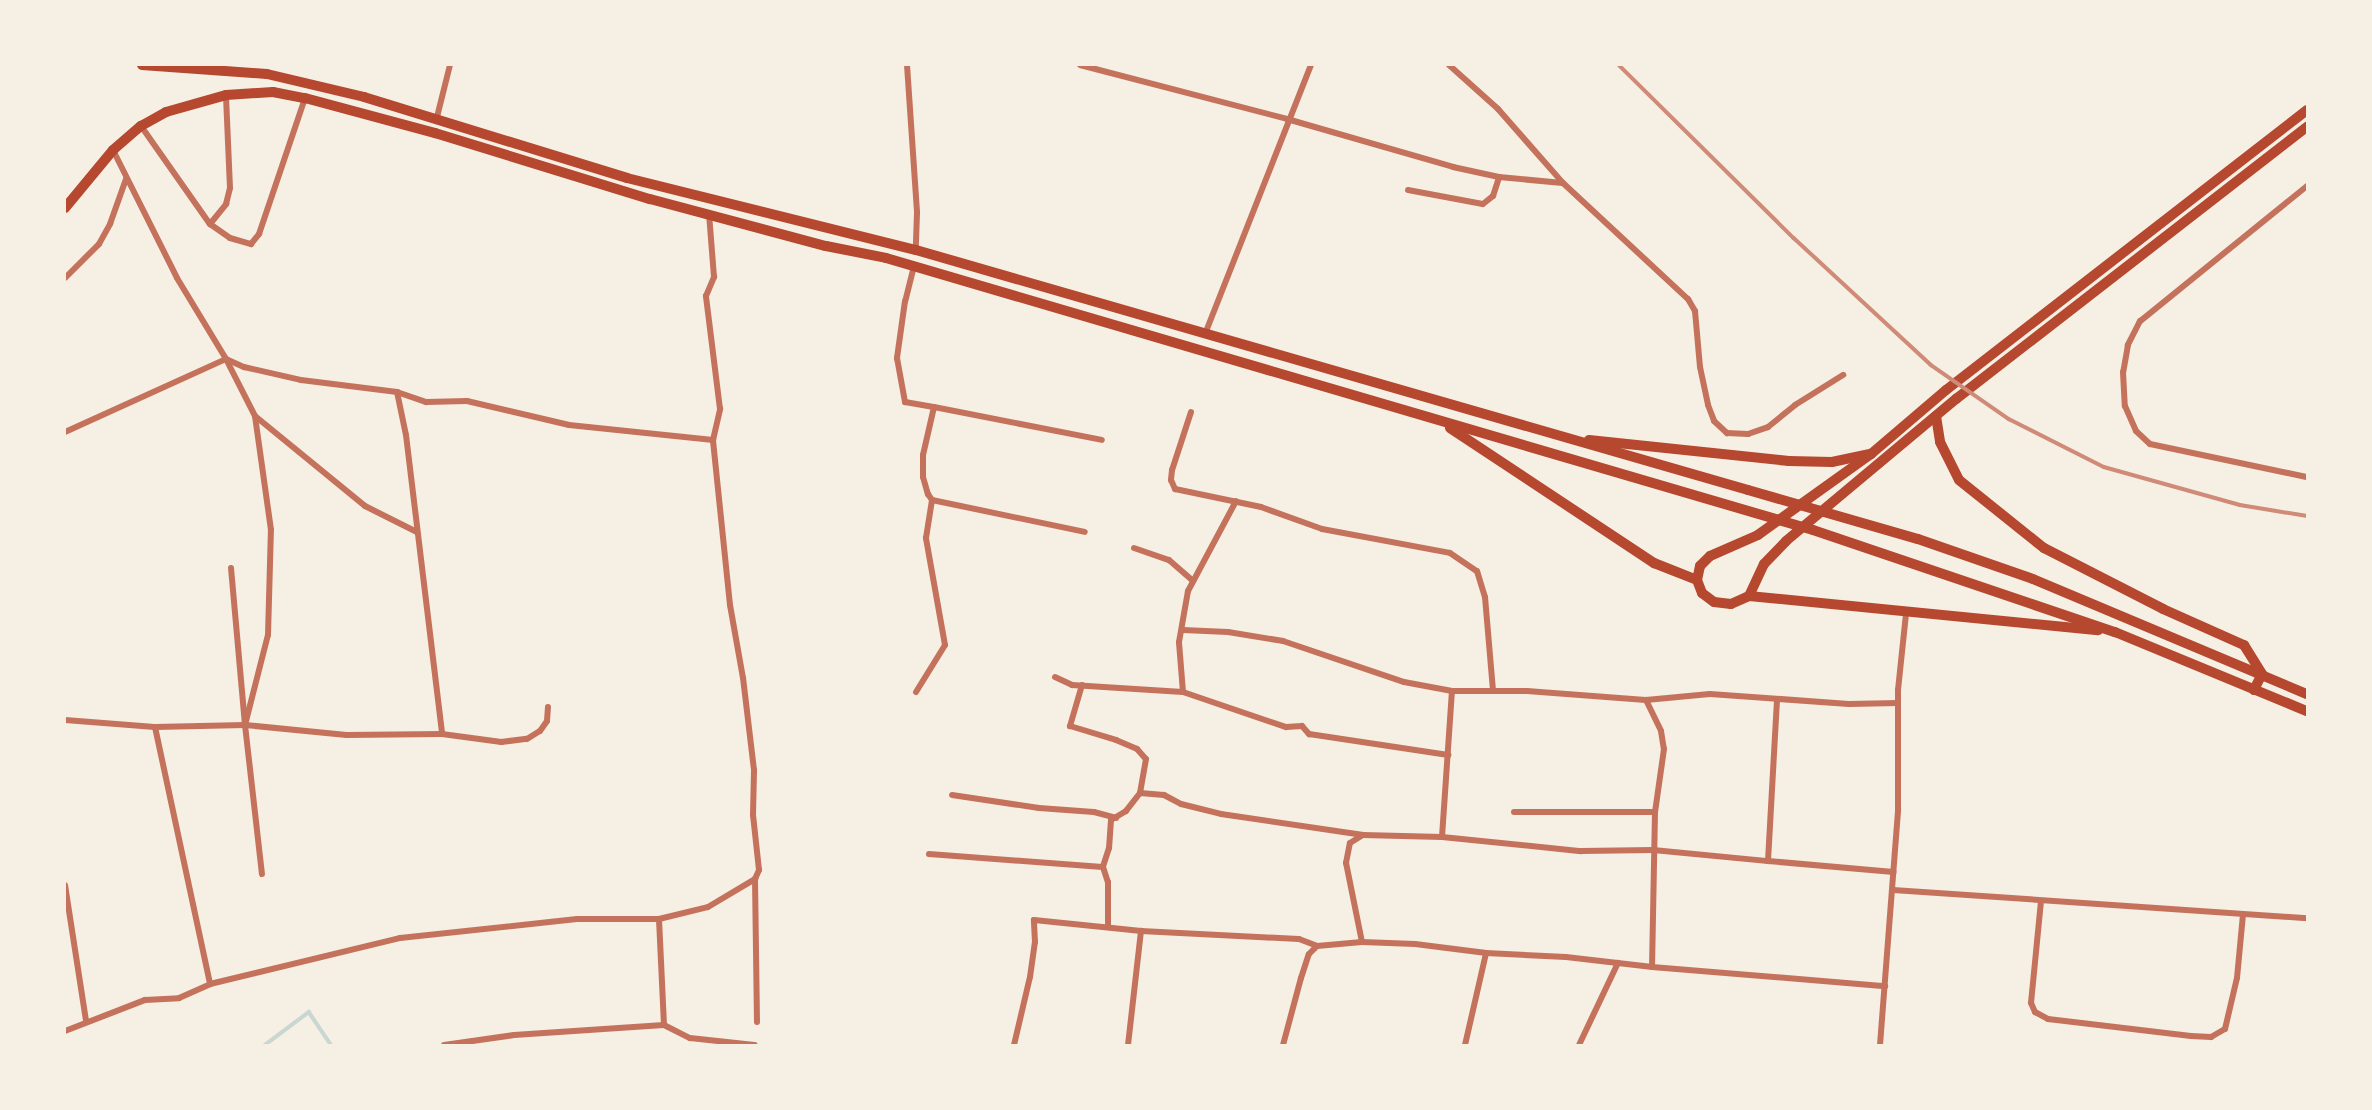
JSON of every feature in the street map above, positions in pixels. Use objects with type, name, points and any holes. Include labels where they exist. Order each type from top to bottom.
[{"type":"highway","points":[[142,65],[267,74],[437,117],[627,178],[916,250],[1940,547],[2033,579],[2307,694]]},
{"type":"highway","points":[[65,208],[113,150],[141,126],[188,104],[226,95],[256,92],[305,98],[435,133],[569,176],[826,246],[859,250],[1813,530],[2115,632],[2307,711]]},
{"type":"highway","points":[[1936,416],[1940,442],[1959,480],[2017,529],[2044,548],[2163,609],[2244,645],[2262,674]]},
{"type":"highway","points":[[1439,421],[1654,564],[1697,580]]},
{"type":"highway","points":[[1558,437],[1789,461],[1832,462],[1871,454]]},
{"type":"highway","points":[[1749,596],[1906,614],[2115,632]]},
{"type":"highway","points":[[2254,690],[2262,674]]},
{"type":"main road","points":[[2307,110],[1946,390],[1871,454],[1768,528],[1745,542],[1710,556],[1700,566],[1697,580],[1702,593],[1714,602],[1731,604],[1749,596],[1764,564],[1786,541],[1956,399],[2307,127]]},
{"type":"street","points":[[437,117],[450,65]]},
{"type":"street","points":[[907,65],[917,213],[916,250]]},
{"type":"street","points":[[1080,65],[1287,119],[1453,167],[1499,177],[1563,183]]},
{"type":"street","points":[[1205,334],[1261,198],[1287,119],[1311,65]]},
{"type":"street","points":[[1449,65],[1498,109],[1563,183],[1688,299],[1695,311],[1700,367],[1708,405],[1714,421],[1727,433],[1748,434],[1768,427],[1795,405],[1843,375]]},
{"type":"street","points":[[210,224],[226,204],[230,188],[226,95]]},
{"type":"street","points":[[141,126],[210,224],[246,244],[256,241],[305,98]]},
{"type":"street","points":[[113,150],[177,278],[226,359],[255,416],[271,530],[268,635],[244,725]]},
{"type":"street","points":[[1408,190],[1483,204],[1493,196],[1499,177]]},
{"type":"street","points":[[65,278],[99,244],[110,224],[126,179]]},
{"type":"street","points":[[2307,186],[2140,321],[2128,345],[2123,372],[2125,406],[2136,431],[2150,444],[2307,477]]},
{"type":"street","points":[[709,214],[714,277],[706,296],[720,409],[713,440],[730,605],[743,678],[754,770],[752,815],[759,870],[755,879],[757,1023]]},
{"type":"street","points":[[914,266],[903,310],[897,358],[905,402],[1102,440]]},
{"type":"street","points":[[65,432],[226,359],[301,380],[397,392],[425,402],[467,401],[569,425],[713,440]]},
{"type":"street","points":[[397,392],[406,435],[442,734]]},
{"type":"street","points":[[934,407],[923,455],[924,489],[933,500],[1085,532]]},
{"type":"street","points":[[1191,412],[1171,480],[1175,489],[1236,501],[1322,529],[1430,548],[1464,560],[1477,571],[1482,584],[1493,691]]},
{"type":"street","points":[[255,416],[365,506],[417,532]]},
{"type":"street","points":[[916,692],[945,645],[937,585],[926,538],[933,500]]},
{"type":"street","points":[[1183,692],[1179,642],[1188,591],[1236,501]]},
{"type":"street","points":[[1134,548],[1169,560],[1193,582]]},
{"type":"street","points":[[231,568],[244,725],[262,874]]},
{"type":"street","points":[[1880,1045],[1898,810],[1898,703],[1906,614]]},
{"type":"street","points":[[1183,630],[1228,632],[1283,641],[1404,682],[1452,691],[1646,700],[1710,694],[1849,704],[1898,703]]},
{"type":"street","points":[[1055,677],[1072,685],[1183,692],[1286,727],[1302,726],[1309,734],[1448,755]]},
{"type":"street","points":[[1082,685],[1070,726],[1116,740],[1142,753],[1146,765],[1140,793],[1111,820],[1109,848],[1103,867],[1108,882],[1108,927]]},
{"type":"street","points":[[1442,837],[1452,691]]},
{"type":"street","points":[[1768,861],[1777,699]]},
{"type":"street","points":[[1646,700],[1661,731],[1664,749],[1655,812],[1653,850],[1653,967]]},
{"type":"street","points":[[65,720],[155,727],[244,725],[308,733],[442,734],[501,742],[527,738],[540,731],[547,721],[548,707]]},
{"type":"street","points":[[155,727],[210,984]]},
{"type":"street","points":[[1140,793],[1164,795],[1181,804],[1221,814],[1363,835],[1442,837],[1581,851],[1653,850],[1894,872]]},
{"type":"street","points":[[952,795],[1039,808],[1094,812],[1116,818]]},
{"type":"street","points":[[1514,813],[1655,812]]},
{"type":"street","points":[[1362,942],[1346,863],[1350,843],[1363,835]]},
{"type":"street","points":[[929,854],[1103,867]]},
{"type":"street","points":[[65,1031],[86,1020],[145,1000],[179,998],[210,984],[400,937],[578,919],[659,919],[708,907],[755,879]]},
{"type":"street","points":[[65,885],[86,1020]]},
{"type":"street","points":[[1893,890],[2307,918]]},
{"type":"street","points":[[2041,901],[2031,1003],[2035,1012],[2048,1019],[2191,1036],[2211,1037],[2225,1029],[2237,978],[2243,914]]},
{"type":"street","points":[[659,919],[664,1025]]},
{"type":"street","points":[[1014,1045],[1030,977],[1035,942],[1034,920],[1141,931],[1299,939],[1317,946],[1362,942],[1415,944],[1486,953],[1885,986]]},
{"type":"street","points":[[1128,1045],[1141,931]]},
{"type":"street","points":[[1283,1045],[1309,954],[1317,946]]},
{"type":"street","points":[[1465,1045],[1486,953]]},
{"type":"street","points":[[1579,1045],[1618,963]]},
{"type":"street","points":[[444,1045],[514,1035],[664,1025],[690,1038],[755,1045]]},
{"type":"waterway","points":[[265,1045],[309,1012],[331,1045]]},
{"type":"railway","points":[[1619,65],[1794,238],[1931,365],[2009,419],[2104,467],[2240,505],[2307,516]]}]
